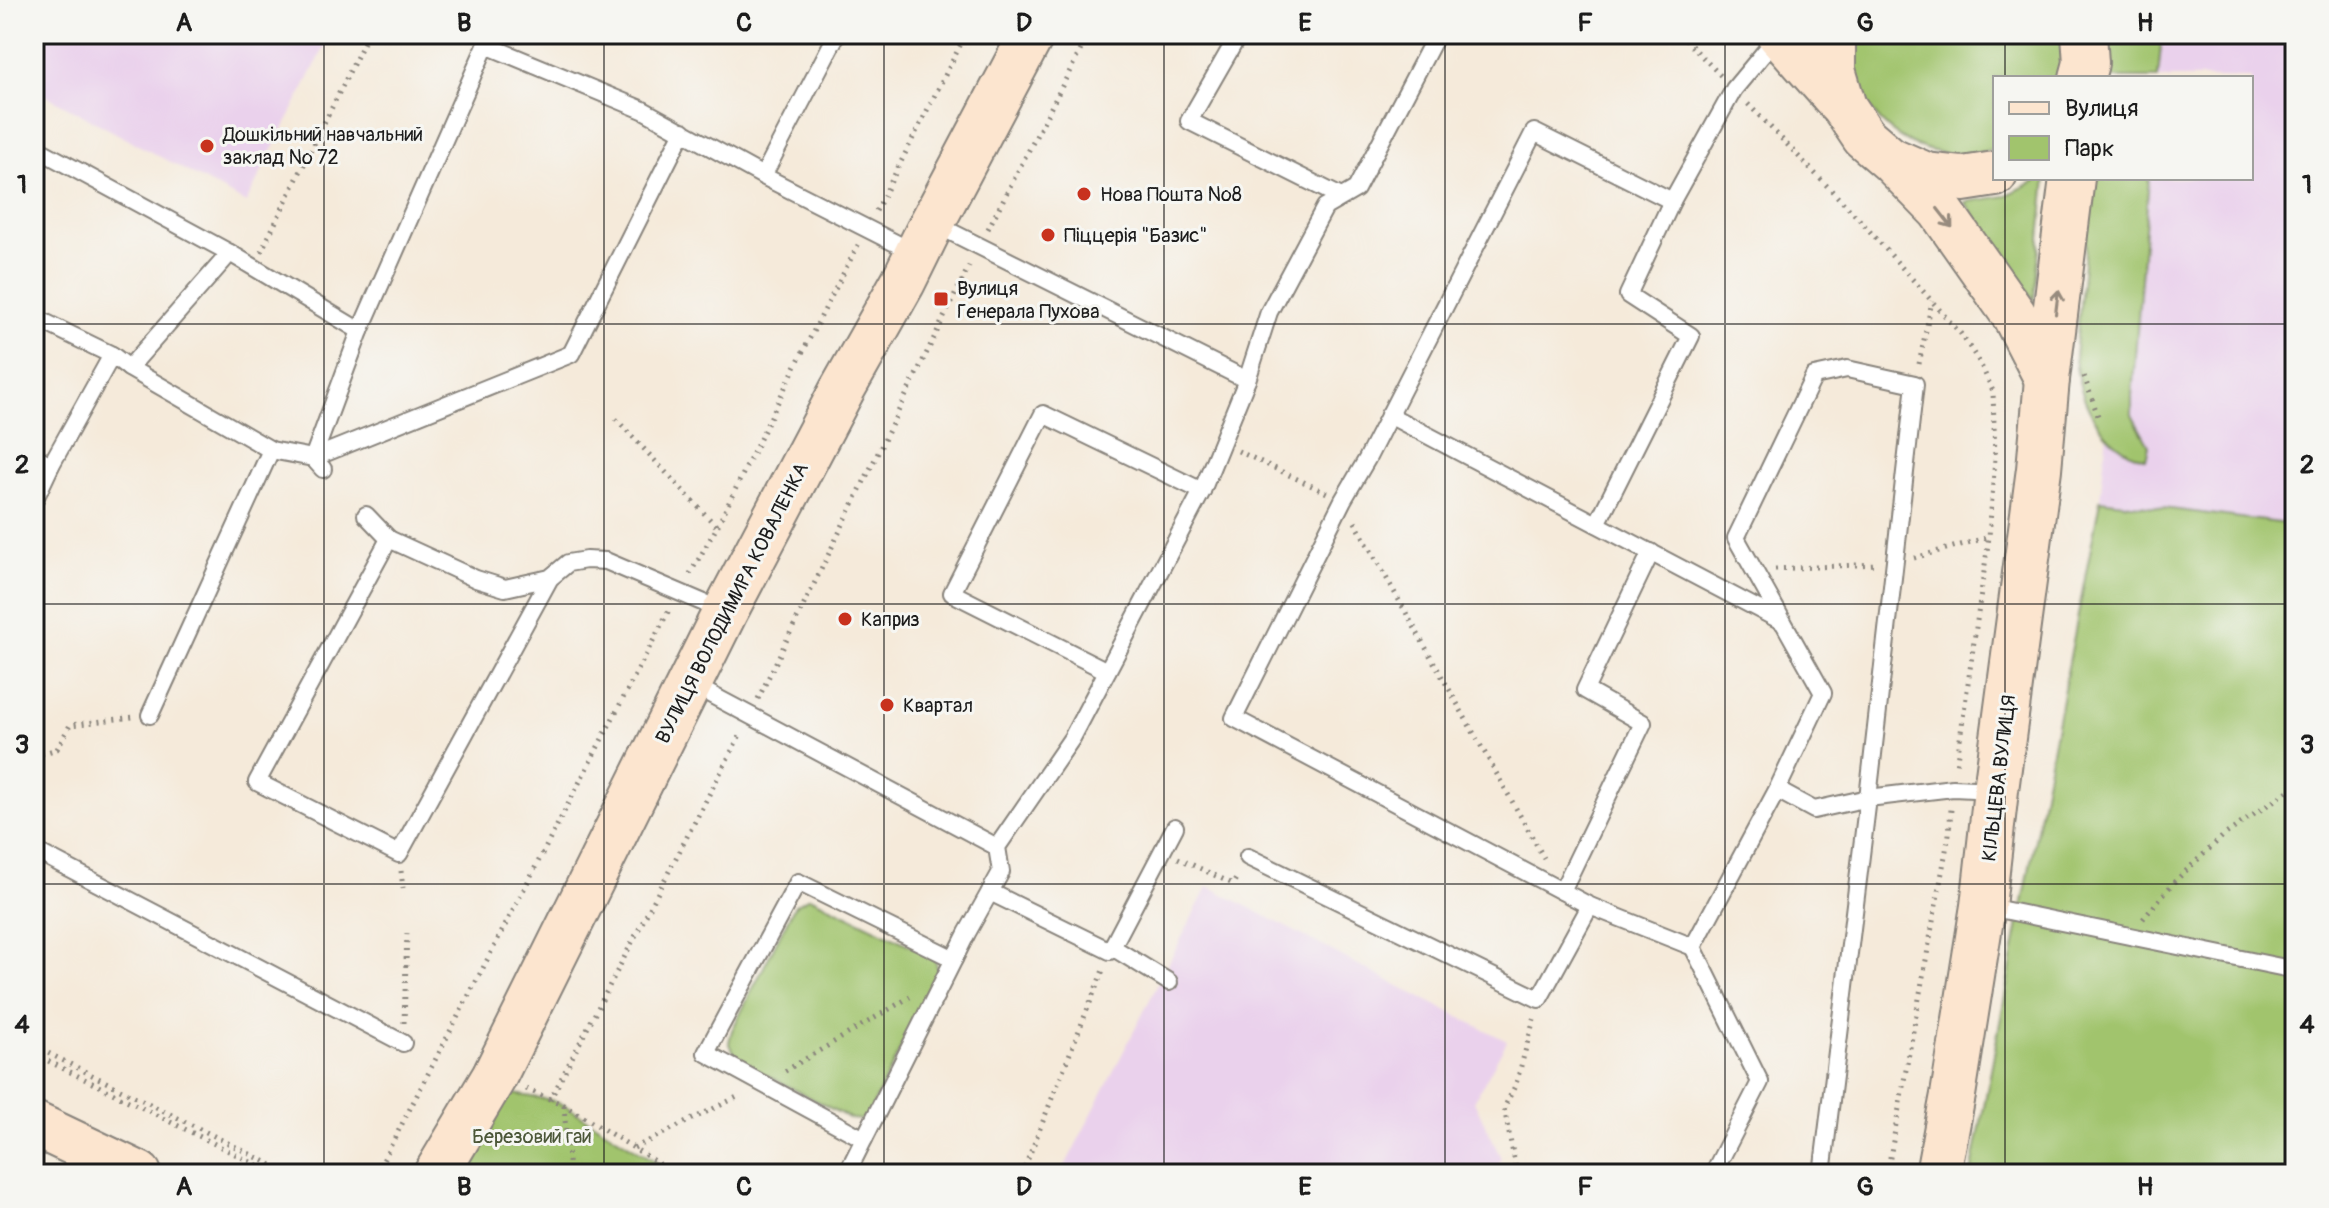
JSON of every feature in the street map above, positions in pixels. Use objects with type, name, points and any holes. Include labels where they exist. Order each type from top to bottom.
[{"type":"main road","name":"ВУЛИЦЯ ВОЛОДИМИРА КОВАЛЕНКА","points":[[436,1174],[494,1077],[785,495],[903,282],[1032,34]]},
{"type":"main road","points":[[1779,34],[1844,107],[1864,137],[1940,210],[2014,315],[2047,379]]},
{"type":"main road","points":[[1833,34],[1833,70],[1844,107]]},
{"type":"main road","points":[[1892,161],[1926,175],[1963,179],[1993,174]]},
{"type":"main road","name":"КІЛЬЦЕВА ВУЛИЦЯ","points":[[1938,1174],[1983,906],[2072,180]]},
{"type":"main road","points":[[34,1124],[139,1174]]},
{"type":"lane","points":[[763,176],[837,34]]},
{"type":"lane","points":[[1239,34],[1189,121],[1341,197]]},
{"type":"lane","points":[[850,1167],[1001,872],[997,847],[1072,738],[1202,491],[1247,380],[1269,312],[1325,207],[1356,189],[1437,34]]},
{"type":"lane","points":[[1597,524],[1691,336],[1628,295],[1672,201],[1734,89],[1779,34]]},
{"type":"lane","points":[[318,463],[360,331],[488,39],[643,110],[867,229],[980,245],[1247,380]]},
{"type":"lane","points":[[34,317],[112,355],[129,368],[271,450],[318,463],[571,354],[683,131]]},
{"type":"lane","points":[[1672,201],[1534,132],[1234,718],[1590,906],[1693,947],[1760,1082],[1713,1174]]},
{"type":"lane","points":[[34,147],[230,253],[360,331]]},
{"type":"lane","points":[[129,368],[230,253]]},
{"type":"lane","points":[[34,501],[112,355]]},
{"type":"lane","points":[[1693,947],[1777,790],[1823,693],[1736,538],[1814,376],[1847,369],[1915,384],[1822,1174]]},
{"type":"lane","points":[[1107,671],[952,593],[1043,414],[1202,491]]},
{"type":"lane","points":[[1389,415],[1783,622]]},
{"type":"lane","points":[[150,715],[271,450]]},
{"type":"lane","points":[[34,456],[51,465]]},
{"type":"lane","points":[[366,515],[389,539],[476,579],[505,588],[550,578]]},
{"type":"lane","points":[[389,539],[257,782],[399,854],[550,578],[568,563],[606,561],[725,612]]},
{"type":"lane","points":[[1562,891],[1643,723],[1585,690],[1651,552]]},
{"type":"lane","points":[[690,684],[997,847]]},
{"type":"lane","points":[[1777,790],[1814,810],[1868,798],[1953,788],[1996,790]]},
{"type":"lane","points":[[1111,949],[1175,827]]},
{"type":"lane","points":[[34,850],[403,1043]]},
{"type":"lane","points":[[1248,857],[1539,999],[1590,906]]},
{"type":"lane","points":[[864,1139],[706,1053],[798,882],[954,959]]},
{"type":"lane","points":[[990,892],[1111,949],[1169,982]]},
{"type":"lane","points":[[1983,906],[2295,970]]},
{"type":"path","points":[[254,267],[368,34]]},
{"type":"path","points":[[376,1174],[679,592],[717,527],[796,365],[966,34]]},
{"type":"path","points":[[550,1100],[750,716],[980,245],[1089,34]]},
{"type":"path","points":[[1915,384],[1932,301]]},
{"type":"path","points":[[616,419],[717,527]]},
{"type":"path","points":[[1221,443],[1343,500],[1562,891]]},
{"type":"path","points":[[34,756],[57,749],[70,725],[150,715]]},
{"type":"path","points":[[2129,936],[2174,882],[2223,836],[2295,786]]},
{"type":"path","points":[[1887,1174],[1949,834]]},
{"type":"path","points":[[1205,871],[1222,878]]},
{"type":"path","points":[[403,1043],[407,932]]},
{"type":"path","points":[[1022,1174],[1111,949]]},
{"type":"path","points":[[634,1148],[764,1084],[946,976]]},
{"type":"path","points":[[1517,1174],[1504,1108],[1516,1084],[1539,999]]},
{"type":"path","points":[[34,1046],[290,1174]]},
{"type":"path","points":[[34,1054],[275,1174]]},
{"type":"path","points":[[524,1088],[564,1105],[676,1174]]},
{"type":"path","points":[[564,1105],[569,1174]]},
{"type":"shaded area","name":"Дошкільний навчальний заклад № 72","points":[[34,34],[331,34],[246,203],[34,89]]},
{"type":"shaded area","points":[[2148,34],[2295,34],[2295,529],[2100,500],[2133,180],[2253,180],[2253,76],[2143,76]]},
{"type":"shaded area","points":[[1208,886],[1507,1041],[1474,1101],[1501,1158],[1494,1174],[1061,1174]]},
{"type":"green space","points":[[1854,34],[2061,34],[2063,46],[2060,76],[1993,76],[1993,149],[1973,154],[1928,150],[1908,142],[1889,129],[1862,94],[1853,58]]},
{"type":"green space","points":[[2107,34],[2162,34],[2158,76],[2102,76]]},
{"type":"green space","points":[[2038,180],[2046,180],[2034,301],[1965,202],[2005,196]]},
{"type":"green space","points":[[2092,180],[2149,180],[2132,395],[2132,415],[2149,446],[2146,459],[2130,453],[2105,433],[2082,391],[2075,358]]},
{"type":"green space","points":[[2100,500],[2295,525],[2295,1174],[1971,1174]]},
{"type":"green space","points":[[810,897],[932,956],[936,962],[938,973],[868,1115],[861,1120],[851,1119],[751,1067],[734,1053],[729,1042],[732,1030],[795,905]]},
{"type":"green space","name":"Березовий гай","points":[[508,1093],[564,1105],[676,1174],[470,1174]]},
{"type":"place","name":"Дошкільний навчальний заклад № 72","points":[[207,146]]},
{"type":"place","name":"Нова Пошта №8","points":[[1084,194]]},
{"type":"place","name":"Піццерія \"Базис\"","points":[[1048,235]]},
{"type":"place","name":"Вулиця Генерала Пухова","points":[[941,299]]},
{"type":"place","name":"Каприз","points":[[845,619]]},
{"type":"place","name":"Квартал","points":[[887,705]]}]
